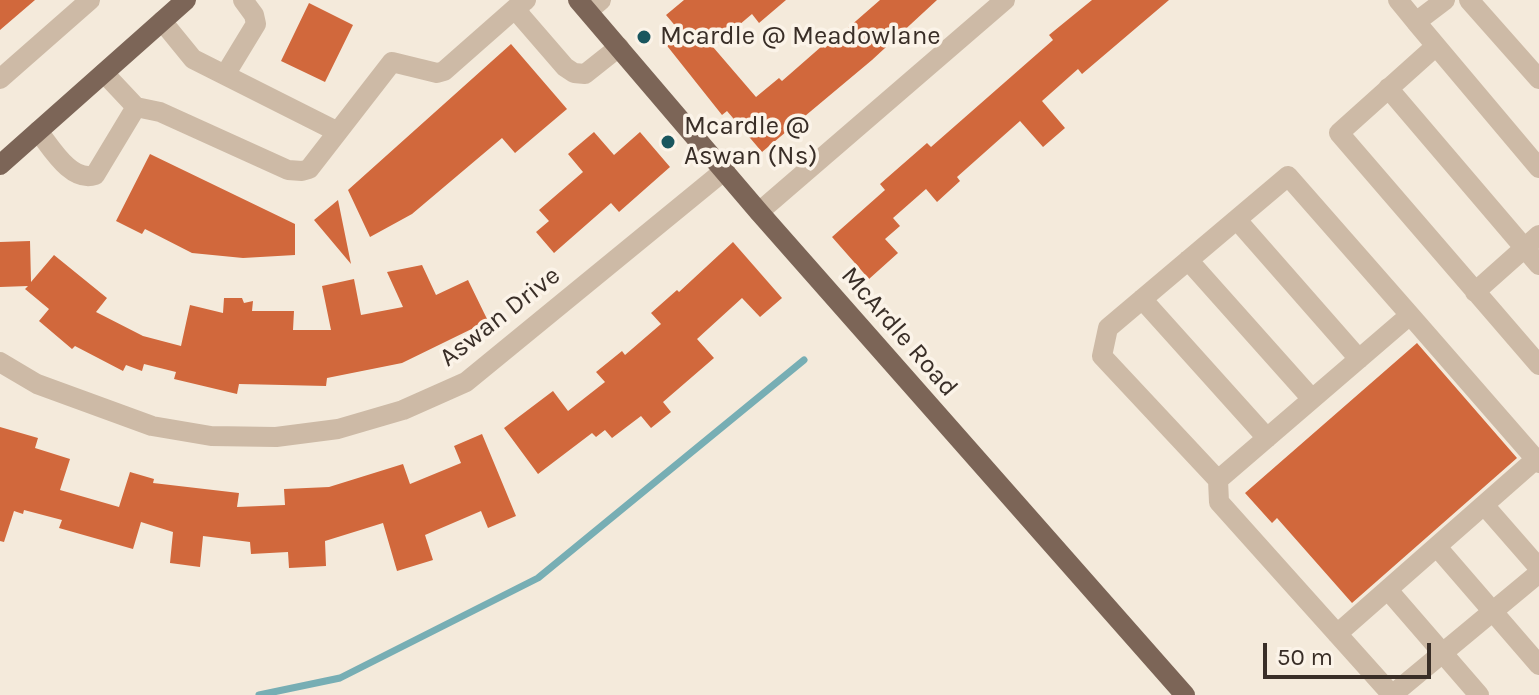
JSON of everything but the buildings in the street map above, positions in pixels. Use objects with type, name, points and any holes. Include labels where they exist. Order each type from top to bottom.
[{"type":"main road","points":[[0,165],[186,0]]},
{"type":"main road","name":"McArdle Road","points":[[589,4],[619,47],[759,212],[1185,695]]},
{"type":"street","points":[[0,79],[90,0]]},
{"type":"street","points":[[225,75],[256,24],[254,15],[243,0]]},
{"type":"street","points":[[759,212],[1005,0]]},
{"type":"street","points":[[1398,0],[1539,168]]},
{"type":"street","points":[[1416,22],[1445,0]]},
{"type":"street","points":[[1469,0],[1539,79]]},
{"type":"street","points":[[523,3],[520,15],[565,67],[574,73],[585,74],[619,47]]},
{"type":"street","points":[[104,73],[136,107],[160,112],[288,170],[302,171],[309,169],[392,62],[437,73],[444,71],[523,3]]},
{"type":"street","points":[[162,21],[193,59],[338,132]]},
{"type":"street","points":[[1436,46],[1339,133],[1539,365]]},
{"type":"street","points":[[1388,88],[1532,241],[1539,265]]},
{"type":"street","points":[[38,131],[71,171],[88,177],[95,175],[136,107]]},
{"type":"street","name":"Aswan Drive","points":[[0,362],[37,384],[152,426],[211,436],[276,437],[338,429],[403,410],[466,382],[725,170]]},
{"type":"street","points":[[1337,634],[1484,505],[1537,461],[1288,176],[1108,328],[1102,356],[1218,480],[1219,502],[1337,634],[1392,695],[1539,570],[1484,505]]},
{"type":"street","points":[[1237,220],[1359,359]]},
{"type":"street","points":[[1475,292],[1532,241]]},
{"type":"street","points":[[1188,260],[1312,399]]},
{"type":"street","points":[[1142,299],[1267,438]]},
{"type":"street","points":[[1218,480],[1410,315]]},
{"type":"street","points":[[1437,547],[1539,665]]},
{"type":"street","points":[[1388,590],[1479,695]]},
{"type":"waterway","points":[[259,695],[340,678],[538,578],[804,360]]},
{"type":"place","name":"Mcardle @ Meadowlane","points":[[644,37]]},
{"type":"place","name":"Mcardle @ Aswan (Ns)","points":[[668,142]]}]
